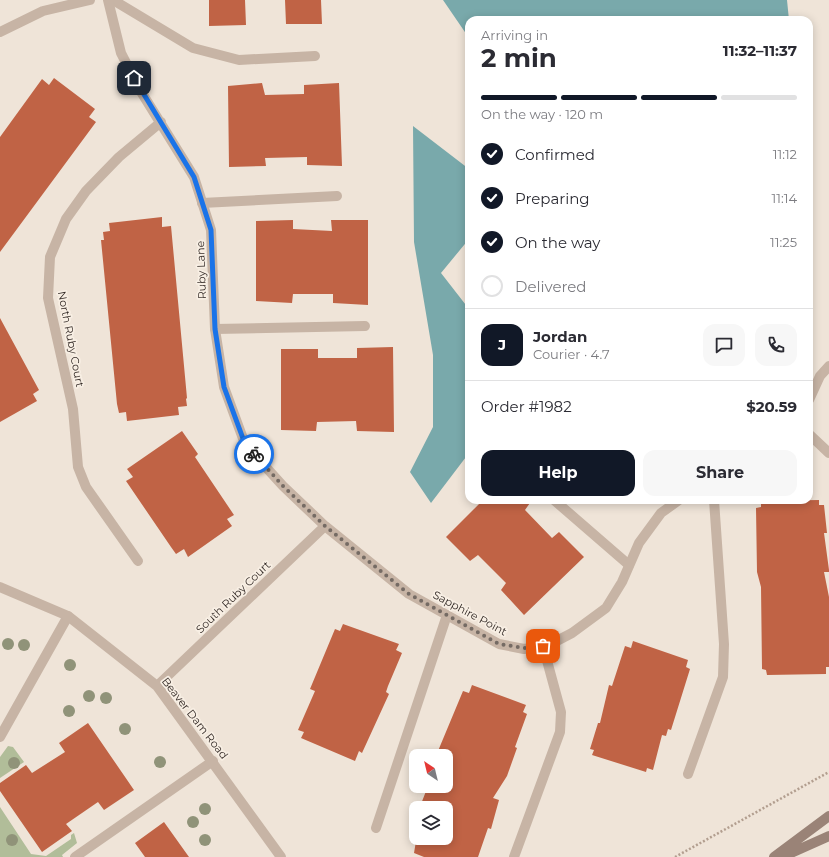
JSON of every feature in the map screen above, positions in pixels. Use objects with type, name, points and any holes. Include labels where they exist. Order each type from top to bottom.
[{"type":"main road","points":[[774,857],[829,816]]},
{"type":"main road","points":[[782,857],[829,836]]},
{"type":"street","points":[[0,32],[44,11],[90,0]]},
{"type":"street","name":"Ruby Lane","points":[[108,0],[121,53],[140,90],[194,177],[211,230],[215,329],[224,387],[245,444],[283,486],[325,526]]},
{"type":"street","points":[[113,0],[193,48],[239,60],[315,56]]},
{"type":"street","name":"North Ruby Court","points":[[138,561],[86,487],[78,467],[73,409],[48,298],[50,257],[66,219],[86,190],[119,157],[161,122]]},
{"type":"street","points":[[202,203],[337,196]]},
{"type":"street","points":[[215,329],[365,326]]},
{"type":"street","points":[[813,389],[820,376],[829,366]]},
{"type":"street","points":[[813,438],[829,453]]},
{"type":"street","points":[[559,504],[629,565]]},
{"type":"street","name":"Sapphire Point","points":[[325,526],[409,594],[499,644],[524,648],[549,645],[572,633],[606,608],[640,543],[662,513],[674,504]]},
{"type":"street","points":[[688,774],[723,677],[724,644],[714,504]]},
{"type":"street","name":"South Ruby Court","points":[[157,686],[325,526]]},
{"type":"street","name":"Beaver Dam Road","points":[[0,587],[68,616],[157,686],[213,761],[281,857]]},
{"type":"street","points":[[376,828],[447,615]]},
{"type":"street","points":[[0,737],[68,616]]},
{"type":"street","points":[[514,857],[560,732],[561,712],[543,646]]},
{"type":"street","points":[[75,857],[213,761]]},
{"type":"path","points":[[675,857],[829,772]]},
{"type":"green space","points":[[8,746],[13,747],[24,762],[0,778],[0,757]]},
{"type":"green space","points":[[0,807],[31,854],[46,856],[71,839],[71,835],[74,833],[77,843],[62,855],[63,857],[0,857]]},
{"type":"water","points":[[443,0],[787,0],[789,16],[465,16],[465,32]]},
{"type":"water","points":[[413,126],[465,166],[465,244],[441,273],[465,304],[465,458],[431,503],[410,472],[433,427],[433,355],[414,242]]},
{"type":"building","points":[[209,0],[245,0],[246,25],[209,26]]},
{"type":"building","points":[[285,0],[321,0],[322,24],[286,24]]},
{"type":"building","points":[[54,78],[95,109],[89,117],[96,122],[0,252],[0,137],[42,79],[49,85]]},
{"type":"building","points":[[262,83],[265,95],[304,94],[304,85],[339,83],[342,166],[307,165],[307,157],[265,158],[266,166],[229,167],[228,86]]},
{"type":"building","points":[[162,217],[162,227],[171,226],[187,406],[178,407],[179,415],[127,421],[126,412],[119,413],[117,404],[101,240],[104,240],[103,232],[110,231],[109,223]]},
{"type":"building","points":[[293,220],[293,229],[332,231],[331,220],[368,220],[368,305],[333,303],[333,294],[293,294],[292,303],[256,301],[256,221]]},
{"type":"building","points":[[0,318],[39,390],[33,394],[37,401],[0,422]]},
{"type":"building","points":[[393,347],[394,432],[357,431],[356,421],[317,422],[316,431],[281,430],[281,349],[318,349],[318,358],[357,358],[357,348]]},
{"type":"building","points":[[182,431],[198,454],[195,457],[234,515],[227,519],[232,526],[188,557],[184,549],[176,554],[126,481],[133,477],[127,469]]},
{"type":"building","points":[[813,500],[819,500],[819,505],[824,505],[827,533],[824,533],[829,572],[824,572],[829,597],[829,667],[826,667],[826,674],[767,675],[766,670],[762,669],[761,587],[757,572],[756,508],[761,507],[761,504],[813,504]]},
{"type":"building","points":[[479,504],[529,504],[525,510],[552,538],[559,532],[584,557],[524,615],[501,590],[506,583],[478,555],[470,561],[446,537]]},
{"type":"building","points":[[343,624],[399,644],[396,650],[402,653],[386,692],[389,694],[362,753],[359,751],[355,761],[301,738],[304,732],[298,730],[315,691],[310,689],[335,629],[340,631]]},
{"type":"building","points":[[633,641],[688,660],[686,667],[690,669],[671,730],[668,729],[666,736],[662,735],[653,770],[647,768],[646,772],[592,755],[594,750],[590,749],[598,723],[600,723],[609,685],[612,686],[625,646],[631,648]]},
{"type":"building","points":[[472,685],[526,705],[523,712],[527,714],[515,747],[517,748],[507,776],[493,798],[499,800],[491,829],[488,828],[478,857],[424,857],[414,853],[415,845],[453,845],[453,801],[422,801],[425,793],[453,793],[453,749],[439,749],[463,691],[469,693]]},
{"type":"building","points":[[88,723],[134,790],[104,810],[98,802],[66,824],[72,831],[42,852],[0,791],[0,783],[26,765],[32,773],[65,752],[59,743]]},
{"type":"building","points":[[164,822],[189,857],[145,857],[135,843]]},
{"type":"way so far","points":[[254,454],[283,486],[325,526],[409,594],[499,644],[524,648],[543,646]]},
{"type":"route","points":[[134,78],[194,177],[211,230],[215,329],[224,387],[245,444],[254,454]]}]
